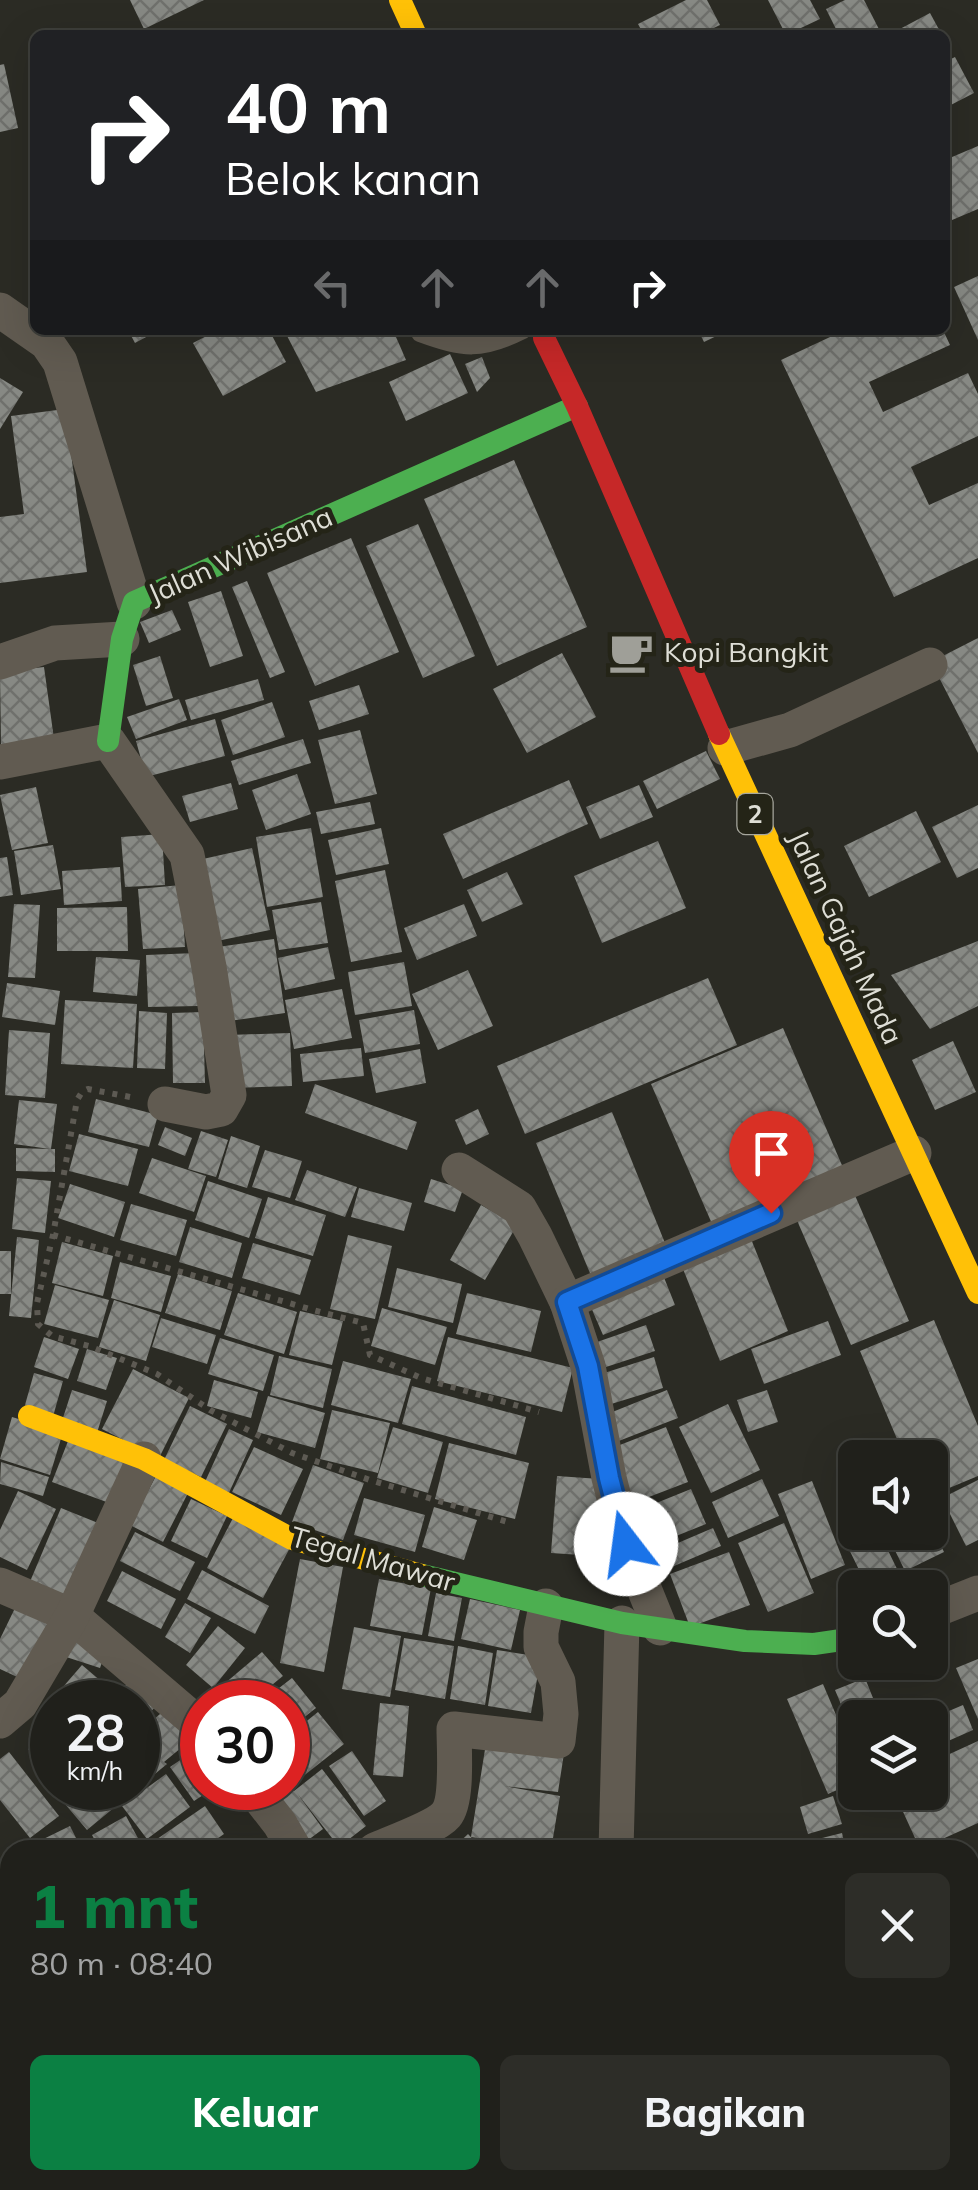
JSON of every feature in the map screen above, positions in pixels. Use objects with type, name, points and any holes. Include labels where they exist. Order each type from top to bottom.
[{"type":"main road","points":[[400,0],[414,30]]},
{"type":"main road","name":"Jalan Gajah Mada","points":[[544,335],[724,748],[978,1293]]},
{"type":"main road","name":"Jalan Wibisana","points":[[108,741],[122,639],[134,602],[576,406]]},
{"type":"main road","name":"Tegal Mawar","points":[[29,1416],[144,1459],[292,1539],[376,1564],[622,1623],[746,1641],[814,1644],[838,1640]]},
{"type":"street","points":[[0,310],[30,331]]},
{"type":"street","points":[[36,335],[47,343],[60,362],[134,602]]},
{"type":"street","points":[[0,662],[55,643],[122,639]]},
{"type":"street","points":[[724,748],[790,730],[930,665]]},
{"type":"street","points":[[0,762],[108,741],[187,855],[228,1094],[221,1109],[206,1112],[165,1104]]},
{"type":"street","points":[[567,1302],[914,1153]]},
{"type":"street","points":[[459,1170],[518,1208],[567,1302],[588,1366],[626,1544],[660,1628]]},
{"type":"street","points":[[0,1720],[20,1704],[72,1616],[144,1459]]},
{"type":"street","points":[[0,1584],[72,1616],[180,1708]]},
{"type":"street","points":[[948,1605],[978,1593]]},
{"type":"street","points":[[397,1840],[447,1814],[451,1802],[454,1729],[558,1741],[558,1682],[541,1647],[546,1606]]},
{"type":"street","points":[[616,1840],[622,1623]]},
{"type":"street","points":[[269,1810],[289,1840]]},
{"type":"lane","points":[[425,335],[452,345],[488,345],[511,335]]},
{"type":"path","points":[[165,1104],[88,1089],[77,1100],[37,1302],[38,1324],[52,1336],[157,1374],[210,1410],[292,1453],[511,1523]]},
{"type":"path","points":[[53,1234],[363,1322],[370,1355],[421,1378],[539,1412]]},
{"type":"building","points":[[130,0],[204,0],[144,29]]},
{"type":"building","points":[[686,0],[707,0],[720,25],[710,30],[641,30],[638,24]]},
{"type":"building","points":[[768,0],[810,0],[820,19],[797,30],[783,30]]},
{"type":"building","points":[[845,0],[864,0],[879,30],[836,30],[826,9]]},
{"type":"building","points":[[930,13],[939,30],[898,30]]},
{"type":"building","points":[[955,57],[974,93],[950,105],[950,60]]},
{"type":"building","points":[[4,64],[18,128],[0,132],[0,65]]},
{"type":"building","points":[[978,146],[978,209],[950,221],[950,158]]},
{"type":"building","points":[[978,276],[978,340],[954,287]]},
{"type":"building","points":[[131,335],[150,335],[135,343]]},
{"type":"building","points":[[208,335],[272,335],[286,362],[223,396],[193,343]]},
{"type":"building","points":[[287,335],[395,335],[406,360],[316,392]]},
{"type":"building","points":[[700,335],[719,335],[704,342]]},
{"type":"building","points":[[834,335],[945,335],[950,345],[869,382],[883,412],[968,373],[978,394],[978,436],[911,467],[929,505],[978,483],[978,558],[894,597],[781,360]]},
{"type":"building","points":[[450,354],[468,393],[406,421],[389,382]]},
{"type":"building","points":[[482,357],[490,378],[477,392],[465,364]]},
{"type":"building","points":[[0,378],[23,392],[0,429]]},
{"type":"building","points":[[65,409],[87,572],[0,583],[0,517],[24,514],[11,416]]},
{"type":"building","points":[[514,460],[587,627],[497,666],[424,499]]},
{"type":"building","points":[[418,524],[475,656],[423,678],[366,546]]},
{"type":"building","points":[[351,538],[399,652],[315,686],[267,573]]},
{"type":"building","points":[[247,581],[285,672],[270,678],[232,587]]},
{"type":"building","points":[[221,591],[243,656],[210,667],[188,602]]},
{"type":"building","points":[[172,610],[181,630],[149,643],[140,622]]},
{"type":"building","points":[[978,638],[978,753],[931,662]]},
{"type":"building","points":[[562,653],[596,717],[527,753],[493,689]]},
{"type":"building","points":[[160,656],[173,698],[146,706],[133,665]]},
{"type":"building","points":[[44,667],[54,739],[1,746],[0,672]]},
{"type":"building","points":[[258,679],[264,700],[191,720],[185,700]]},
{"type":"building","points":[[359,685],[369,714],[319,730],[309,701]]},
{"type":"building","points":[[179,699],[187,720],[136,739],[127,717]]},
{"type":"building","points":[[272,702],[285,737],[233,755],[221,720]]},
{"type":"building","points":[[215,719],[225,756],[146,777],[136,741]]},
{"type":"building","points":[[360,730],[377,794],[335,804],[318,740]]},
{"type":"building","points":[[303,739],[311,763],[239,785],[231,761]]},
{"type":"building","points":[[706,751],[720,779],[657,809],[643,781]]},
{"type":"building","points":[[297,774],[311,814],[266,830],[252,790]]},
{"type":"building","points":[[569,780],[588,824],[463,879],[443,834]]},
{"type":"building","points":[[231,783],[238,809],[190,822],[182,796]]},
{"type":"building","points":[[639,785],[653,817],[600,839],[586,807]]},
{"type":"building","points":[[36,787],[48,843],[12,850],[0,795]]},
{"type":"building","points":[[370,802],[375,824],[321,834],[316,812]]},
{"type":"building","points":[[978,805],[978,868],[957,878],[932,827]]},
{"type":"building","points":[[916,811],[941,862],[869,897],[844,846]]},
{"type":"building","points":[[311,828],[323,897],[267,907],[256,837]]},
{"type":"building","points":[[381,828],[389,864],[336,875],[328,840]]},
{"type":"building","points":[[162,834],[165,885],[125,887],[121,837]]},
{"type":"building","points":[[658,841],[686,908],[602,943],[574,876]]},
{"type":"building","points":[[53,845],[61,889],[21,895],[14,851]]},
{"type":"building","points":[[252,848],[270,930],[212,942],[194,861]]},
{"type":"building","points":[[7,857],[13,895],[0,897],[0,858]]},
{"type":"building","points":[[120,867],[122,901],[64,905],[62,871]]},
{"type":"building","points":[[385,870],[402,952],[351,962],[335,881]]},
{"type":"building","points":[[507,872],[523,904],[482,922],[467,890]]},
{"type":"building","points":[[181,885],[185,947],[143,949],[138,889]]},
{"type":"building","points":[[321,902],[328,943],[279,950],[272,910]]},
{"type":"building","points":[[14,904],[40,905],[35,978],[8,977]]},
{"type":"building","points":[[464,904],[477,936],[417,960],[404,928]]},
{"type":"building","points":[[127,907],[128,951],[57,951],[57,908]]},
{"type":"building","points":[[274,939],[285,1013],[222,1022],[211,948]]},
{"type":"building","points":[[978,941],[978,1006],[930,1029],[891,975]]},
{"type":"building","points":[[328,947],[335,979],[285,990],[278,958]]},
{"type":"building","points":[[196,953],[198,1006],[148,1007],[146,955]]},
{"type":"building","points":[[96,957],[140,960],[137,996],[93,992]]},
{"type":"building","points":[[404,962],[412,1006],[355,1015],[348,972]]},
{"type":"building","points":[[468,970],[493,1026],[438,1050],[412,994]]},
{"type":"building","points":[[708,978],[737,1045],[525,1134],[497,1066]]},
{"type":"building","points":[[7,983],[60,991],[55,1025],[2,1017]]},
{"type":"building","points":[[342,989],[352,1038],[294,1049],[285,1000]]},
{"type":"building","points":[[65,1000],[137,1004],[133,1068],[61,1064]]},
{"type":"building","points":[[414,1010],[420,1044],[365,1053],[359,1020]]},
{"type":"building","points":[[139,1011],[167,1013],[165,1069],[137,1068]]},
{"type":"building","points":[[203,1012],[205,1083],[173,1083],[172,1013]]},
{"type":"building","points":[[783,1028],[844,1170],[713,1226],[651,1084]]},
{"type":"building","points":[[9,1030],[50,1033],[45,1098],[5,1095]]},
{"type":"building","points":[[290,1033],[292,1086],[231,1088],[229,1035]]},
{"type":"building","points":[[953,1041],[976,1092],[935,1110],[912,1060]]},
{"type":"building","points":[[361,1048],[364,1076],[303,1082],[300,1054]]},
{"type":"building","points":[[420,1049],[426,1083],[376,1093],[369,1059]]},
{"type":"building","points":[[315,1084],[417,1122],[407,1150],[305,1113]]},
{"type":"building","points":[[96,1099],[158,1115],[149,1147],[88,1132]]},
{"type":"building","points":[[19,1100],[57,1104],[51,1149],[55,1149],[55,1172],[16,1171],[16,1148],[50,1149],[14,1144]]},
{"type":"building","points":[[478,1109],[489,1134],[466,1145],[455,1120]]},
{"type":"building","points":[[612,1112],[667,1248],[592,1278],[536,1143]]},
{"type":"building","points":[[165,1127],[192,1138],[185,1156],[158,1145]]},
{"type":"building","points":[[201,1131],[228,1140],[216,1177],[188,1169]]},
{"type":"building","points":[[79,1134],[138,1149],[128,1186],[69,1171]]},
{"type":"building","points":[[231,1136],[260,1146],[247,1188],[218,1179]]},
{"type":"building","points":[[265,1150],[302,1161],[290,1198],[252,1187]]},
{"type":"building","points":[[152,1158],[206,1176],[194,1212],[139,1193]]},
{"type":"building","points":[[307,1170],[357,1187],[345,1217],[295,1200]]},
{"type":"building","points":[[17,1178],[51,1181],[45,1233],[12,1229]]},
{"type":"building","points":[[431,1179],[463,1189],[455,1212],[424,1202]]},
{"type":"building","points":[[208,1181],[262,1199],[249,1238],[195,1220]]},
{"type":"building","points":[[70,1184],[125,1202],[114,1237],[58,1218]]},
{"type":"building","points":[[359,1188],[412,1203],[404,1231],[351,1217]]},
{"type":"building","points":[[854,1193],[909,1321],[851,1345],[796,1218]]},
{"type":"building","points":[[268,1197],[326,1215],[313,1256],[255,1238]]},
{"type":"building","points":[[131,1204],[187,1220],[176,1256],[120,1240]]},
{"type":"building","points":[[481,1205],[517,1225],[485,1280],[450,1260]]},
{"type":"building","points":[[190,1227],[242,1243],[232,1278],[179,1262]]},
{"type":"building","points":[[749,1234],[788,1331],[720,1361],[681,1264]]},
{"type":"building","points":[[348,1235],[392,1246],[375,1319],[330,1309]]},
{"type":"building","points":[[17,1237],[39,1240],[31,1318],[9,1316]]},
{"type":"building","points":[[62,1242],[113,1256],[103,1296],[52,1283]]},
{"type":"building","points":[[253,1243],[311,1260],[300,1295],[242,1278]]},
{"type":"building","points":[[0,1251],[11,1251],[11,1294],[0,1294]]},
{"type":"building","points":[[120,1262],[171,1276],[161,1312],[111,1298]]},
{"type":"building","points":[[397,1268],[462,1284],[453,1323],[388,1307]]},
{"type":"building","points":[[178,1274],[232,1291],[220,1330],[165,1313]]},
{"type":"building","points":[[663,1275],[675,1305],[603,1335],[590,1305]]},
{"type":"building","points":[[55,1285],[109,1300],[98,1338],[44,1324]]},
{"type":"building","points":[[238,1293],[297,1312],[284,1354],[224,1335]]},
{"type":"building","points":[[467,1293],[541,1311],[531,1352],[456,1334]]},
{"type":"building","points":[[114,1300],[160,1315],[146,1361],[99,1347]]},
{"type":"building","points":[[382,1308],[447,1327],[435,1365],[371,1346]]},
{"type":"building","points":[[300,1311],[343,1321],[332,1365],[289,1355]]},
{"type":"building","points":[[161,1318],[216,1335],[207,1364],[152,1347]]},
{"type":"building","points":[[934,1320],[978,1426],[978,1476],[948,1488],[948,1440],[897,1440],[860,1351]]},
{"type":"building","points":[[828,1321],[841,1355],[764,1384],[751,1349]]},
{"type":"building","points":[[646,1325],[655,1351],[606,1367],[597,1342]]},
{"type":"building","points":[[44,1337],[79,1349],[68,1379],[34,1367]]},
{"type":"building","points":[[448,1337],[573,1368],[562,1412],[437,1381]]},
{"type":"building","points":[[220,1338],[274,1355],[263,1391],[208,1374]]},
{"type":"building","points":[[87,1349],[117,1358],[106,1390],[77,1381]]},
{"type":"building","points":[[279,1356],[332,1369],[323,1408],[270,1395]]},
{"type":"building","points":[[654,1357],[663,1388],[608,1405],[598,1375]]},
{"type":"building","points":[[343,1361],[411,1379],[398,1423],[331,1405]]},
{"type":"building","points":[[133,1369],[189,1398],[159,1458],[102,1429]]},
{"type":"building","points":[[34,1373],[63,1381],[52,1420],[23,1412]]},
{"type":"building","points":[[214,1380],[258,1392],[251,1418],[207,1406]]},
{"type":"building","points":[[412,1386],[526,1417],[516,1455],[402,1424]]},
{"type":"building","points":[[72,1390],[107,1401],[96,1436],[61,1424]]},
{"type":"building","points":[[667,1390],[678,1418],[611,1444],[600,1417]]},
{"type":"building","points":[[767,1390],[778,1422],[748,1432],[737,1400]]},
{"type":"building","points":[[268,1396],[325,1413],[315,1448],[257,1432]]},
{"type":"building","points":[[728,1404],[760,1470],[711,1493],[679,1427]]},
{"type":"building","points":[[190,1406],[227,1424],[201,1477],[164,1460]]},
{"type":"building","points":[[332,1410],[390,1423],[378,1473],[320,1459]]},
{"type":"building","points":[[12,1417],[63,1432],[50,1475],[0,1459]]},
{"type":"building","points":[[393,1427],[443,1442],[428,1493],[377,1478]]},
{"type":"building","points":[[666,1427],[688,1482],[628,1505],[607,1450]]},
{"type":"building","points":[[229,1429],[253,1440],[228,1495],[204,1484]]},
{"type":"building","points":[[70,1436],[129,1458],[112,1504],[52,1482]]},
{"type":"building","points":[[449,1443],[529,1463],[515,1519],[435,1499]]},
{"type":"building","points":[[254,1447],[303,1469],[281,1515],[232,1492]]},
{"type":"building","points":[[1,1462],[49,1477],[43,1496],[0,1484]]},
{"type":"building","points":[[313,1465],[364,1483],[343,1540],[292,1522]]},
{"type":"building","points":[[157,1474],[189,1491],[163,1542],[130,1525]]},
{"type":"building","points":[[557,1476],[600,1479],[596,1556],[551,1553]]},
{"type":"building","points":[[762,1479],[779,1516],[728,1538],[712,1502]]},
{"type":"building","points":[[978,1480],[978,1540],[966,1546],[948,1510],[948,1495]]},
{"type":"building","points":[[812,1481],[845,1565],[811,1579],[778,1494]]},
{"type":"building","points":[[691,1489],[706,1524],[639,1551],[624,1516]]},
{"type":"building","points":[[18,1491],[56,1509],[27,1570],[0,1557],[0,1530]]},
{"type":"building","points":[[364,1498],[425,1515],[415,1552],[354,1535]]},
{"type":"building","points":[[191,1499],[227,1516],[207,1558],[171,1541]]},
{"type":"building","points":[[434,1507],[477,1520],[464,1560],[422,1547]]},
{"type":"building","points":[[61,1508],[108,1527],[75,1603],[29,1584]]},
{"type":"building","points":[[233,1518],[292,1544],[263,1598],[207,1568]]},
{"type":"building","points":[[784,1523],[814,1593],[768,1612],[738,1543]]},
{"type":"building","points":[[713,1528],[721,1546],[653,1575],[645,1557]]},
{"type":"building","points":[[135,1532],[195,1562],[180,1591],[120,1561]]},
{"type":"building","points":[[849,1550],[888,1550],[898,1570],[859,1570]]},
{"type":"building","points":[[895,1550],[943,1550],[944,1552],[905,1570]]},
{"type":"building","points":[[729,1552],[750,1605],[690,1627],[670,1574]]},
{"type":"building","points":[[300,1559],[343,1567],[324,1672],[280,1663]]},
{"type":"building","points":[[202,1570],[269,1606],[255,1634],[187,1599]]},
{"type":"building","points":[[122,1571],[176,1599],[161,1629],[107,1601]]},
{"type":"building","points":[[379,1579],[431,1588],[422,1635],[370,1626]]},
{"type":"building","points":[[436,1593],[462,1598],[454,1641],[428,1636]]},
{"type":"building","points":[[470,1599],[520,1610],[511,1650],[461,1639]]},
{"type":"building","points":[[185,1603],[211,1618],[190,1653],[165,1637]]},
{"type":"building","points":[[16,1606],[56,1624],[28,1682],[0,1669],[0,1639]]},
{"type":"building","points":[[218,1626],[245,1648],[219,1680],[204,1680],[186,1665]]},
{"type":"building","points":[[354,1627],[401,1636],[390,1697],[342,1689]]},
{"type":"building","points":[[67,1635],[107,1648],[100,1668],[60,1655]]},
{"type":"building","points":[[404,1638],[454,1646],[445,1699],[395,1690]]},
{"type":"building","points":[[458,1646],[493,1653],[485,1705],[450,1699]]},
{"type":"building","points":[[497,1650],[541,1657],[531,1713],[488,1706]]},
{"type":"building","points":[[262,1652],[283,1676],[278,1680],[229,1680]]},
{"type":"building","points":[[978,1659],[978,1719],[956,1668]]},
{"type":"building","points":[[82,1665],[100,1680],[69,1680]]},
{"type":"building","points":[[866,1680],[874,1700],[839,1700],[835,1690]]},
{"type":"building","points":[[823,1684],[838,1720],[838,1790],[828,1794],[787,1699]]},
{"type":"building","points":[[173,1703],[180,1711],[180,1749],[164,1762],[167,1764],[160,1770],[160,1714]]},
{"type":"building","points":[[380,1703],[409,1706],[403,1777],[373,1775]]},
{"type":"building","points":[[963,1705],[973,1730],[948,1741],[948,1711]]},
{"type":"building","points":[[318,1712],[344,1744],[310,1771],[310,1718]]},
{"type":"building","points":[[487,1737],[565,1747],[558,1792],[504,1786],[560,1796],[553,1840],[471,1837]]},
{"type":"building","points":[[978,1741],[978,1823],[940,1840],[916,1840],[902,1810],[948,1810],[948,1755]]},
{"type":"building","points":[[352,1751],[386,1801],[364,1816],[329,1766]]},
{"type":"building","points":[[9,1752],[30,1779],[30,1810],[54,1810],[59,1816],[30,1838],[0,1800],[0,1759]]},
{"type":"building","points":[[180,1760],[180,1781],[170,1767]]},
{"type":"building","points":[[322,1769],[366,1826],[348,1840],[334,1840],[310,1810],[310,1778]]},
{"type":"building","points":[[166,1774],[180,1793],[180,1810],[186,1810],[147,1839],[125,1810],[160,1810],[160,1778]]},
{"type":"building","points":[[833,1796],[842,1824],[808,1834],[800,1807]]},
{"type":"building","points":[[70,1810],[111,1810],[87,1830]]},
{"type":"building","points":[[199,1810],[208,1810],[224,1834],[215,1840],[156,1840]]},
{"type":"building","points":[[281,1810],[309,1810],[323,1829],[308,1840],[297,1840]]},
{"type":"building","points":[[126,1816],[139,1840],[95,1840],[92,1835]]},
{"type":"building","points":[[70,1826],[77,1840],[41,1840]]},
{"type":"building","points":[[842,1833],[844,1840],[814,1840]]},
{"type":"traffic: fast","points":[[108,741],[122,639],[134,602],[577,406]]},
{"type":"traffic: fast","points":[[422,1575],[622,1623],[745,1641],[814,1644],[838,1640]]},
{"type":"traffic: slow","points":[[400,0],[414,30]]},
{"type":"traffic: slow","points":[[719,734],[978,1293]]},
{"type":"traffic: slow","points":[[29,1416],[144,1459],[292,1539],[422,1575]]},
{"type":"traffic: jam","points":[[544,335],[719,734]]},
{"type":"place","name":"Kopi Bangkit","points":[[631,652]]},
{"type":"route","points":[[626,1544],[588,1366],[567,1302],[771,1213]]}]
